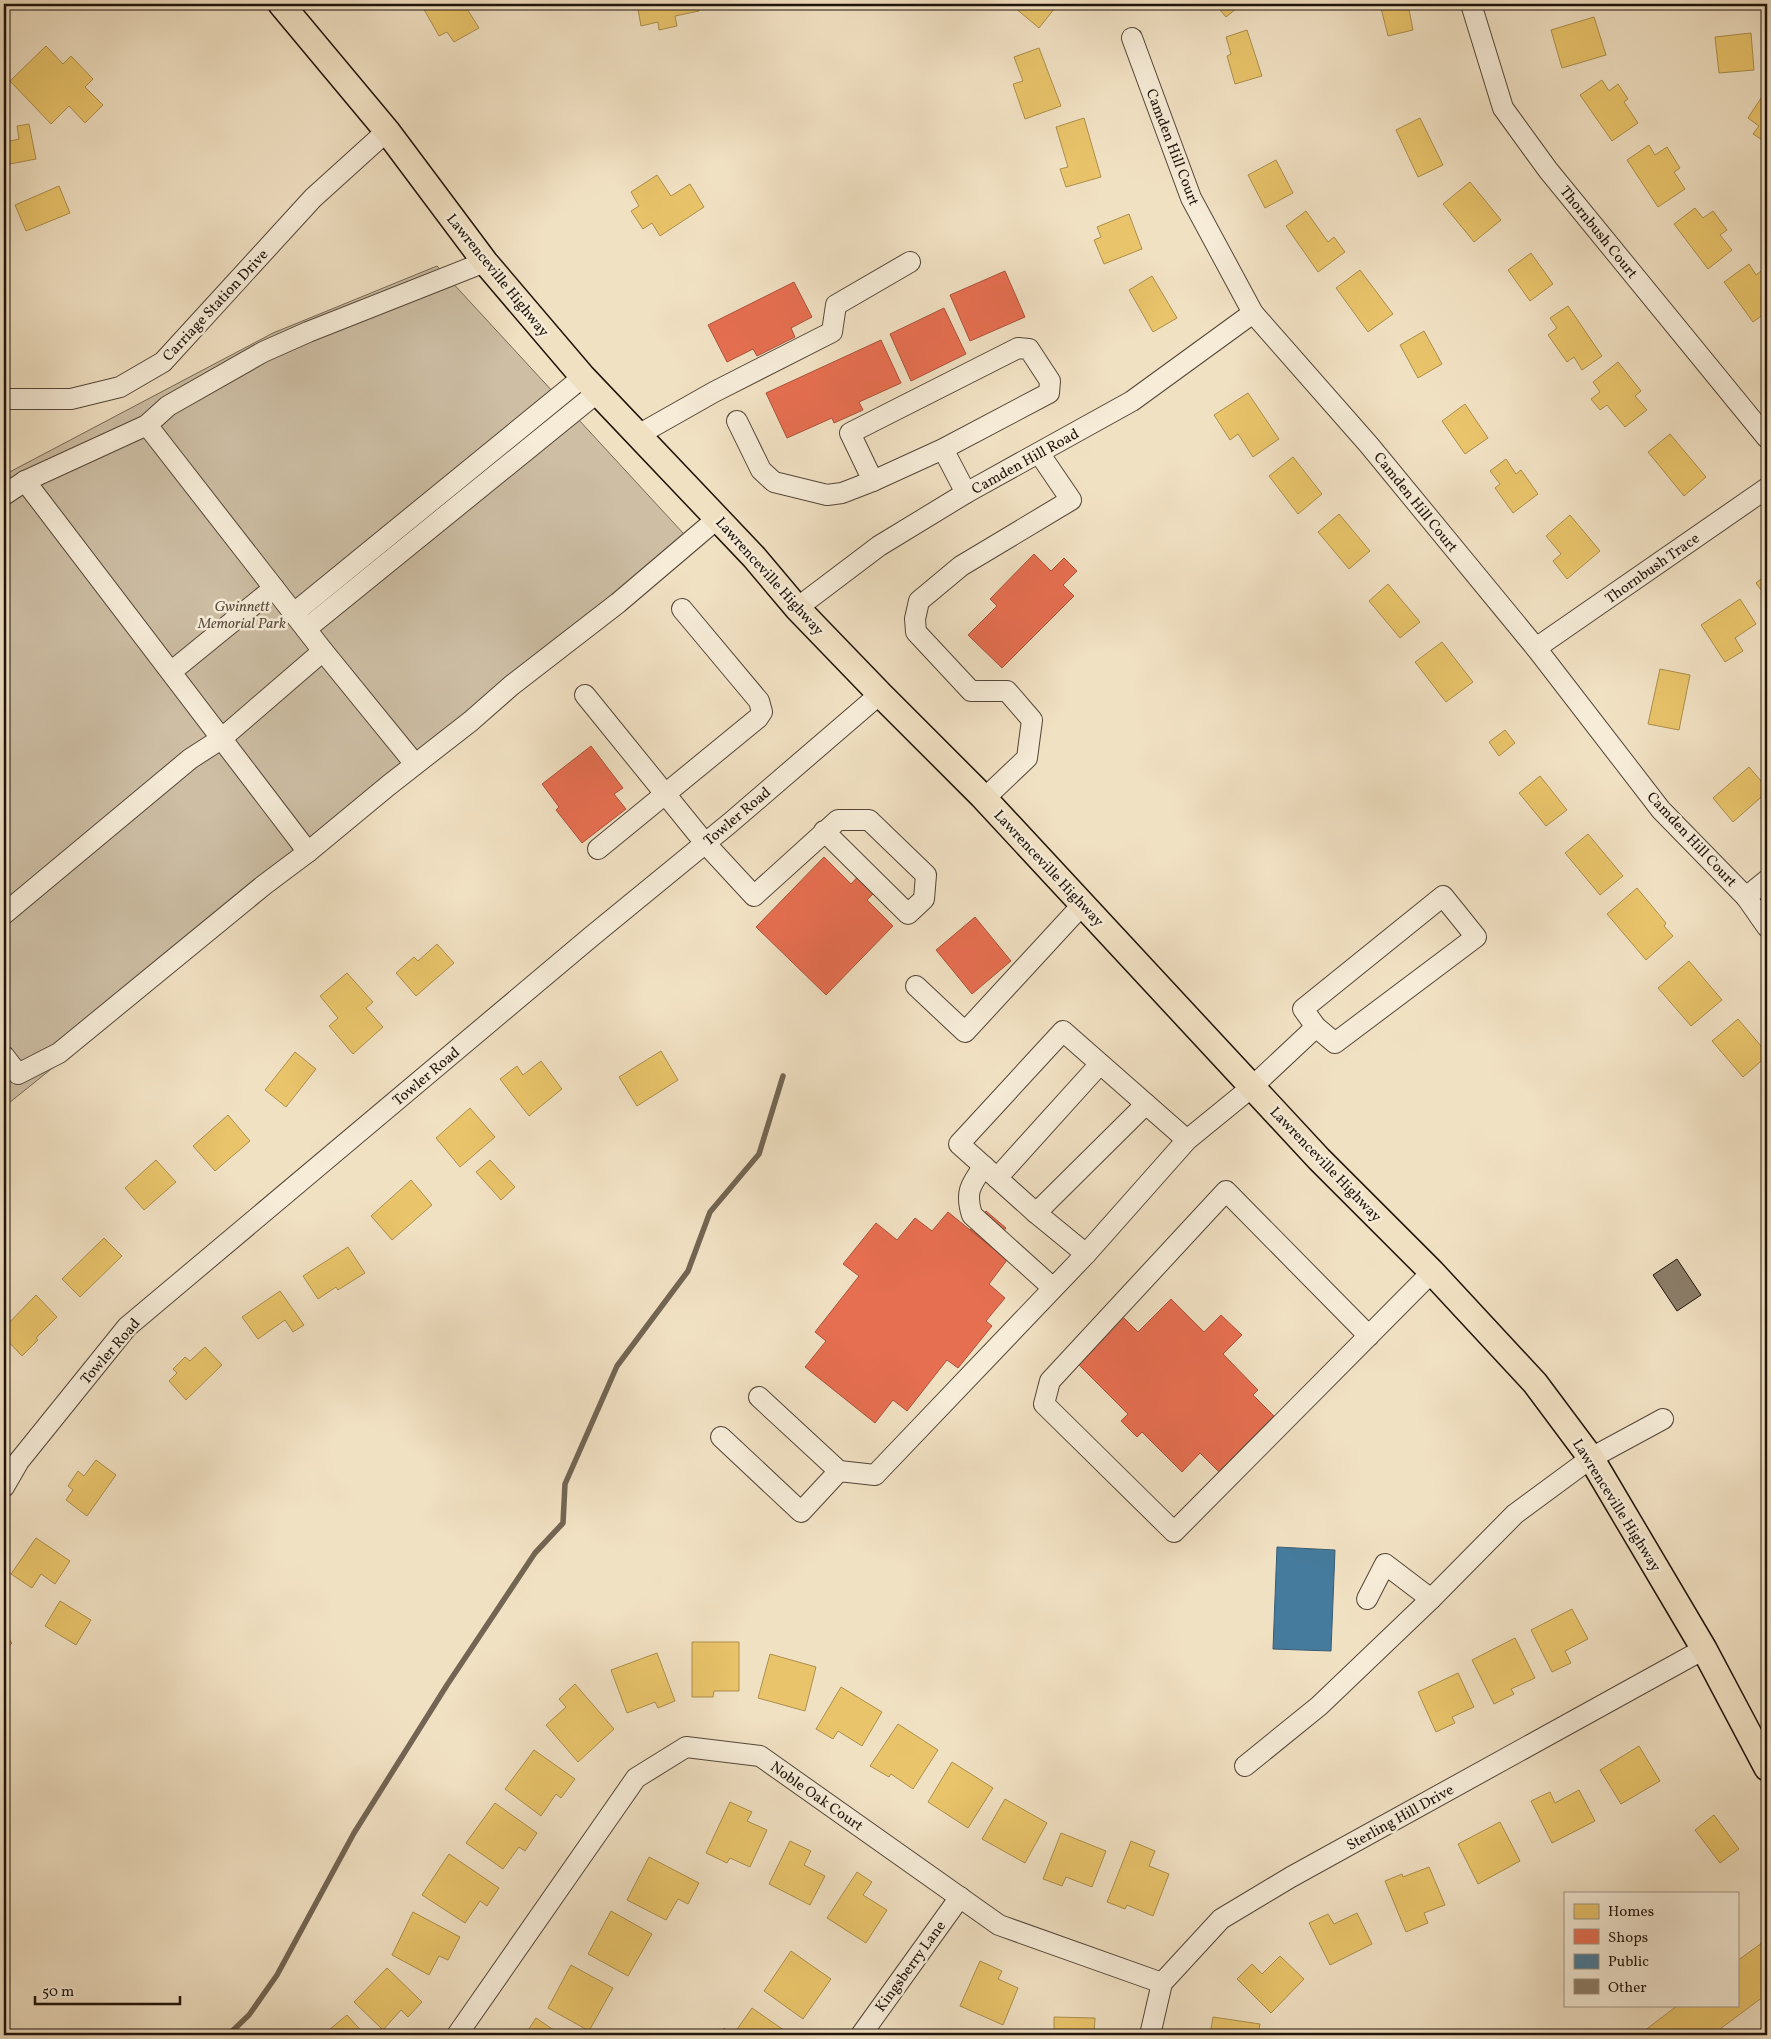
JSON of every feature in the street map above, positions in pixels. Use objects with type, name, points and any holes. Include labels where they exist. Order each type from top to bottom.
[{"type":"main road","name":"Lawrenceville Highway","points":[[281,4],[387,131],[485,262],[590,384],[718,518],[797,608],[985,798],[1318,1159],[1432,1272],[1535,1383],[1591,1458],[1704,1649],[1767,1768]]},
{"type":"street","name":"Thornbush Court","points":[[1471,4],[1503,108],[1548,170],[1767,438]]},
{"type":"street","name":"Camden Hill Court","points":[[1132,38],[1191,198],[1253,313],[1369,445],[1536,648],[1661,810],[1746,897],[1767,927]]},
{"type":"street","name":"Carriage Station Drive","points":[[4,399],[71,399],[120,387],[163,362],[314,198],[387,131]]},
{"type":"street","points":[[4,495],[25,481],[147,425],[168,406],[264,352],[308,332],[485,262]]},
{"type":"street","points":[[638,436],[714,392],[832,332],[836,305],[910,262]]},
{"type":"street","name":"Camden Hill Road","points":[[797,608],[879,546],[966,493],[1132,401],[1253,313]]},
{"type":"street","points":[[737,421],[761,470],[774,482],[827,495],[842,493],[873,481],[943,449],[1049,393],[1050,381],[1029,349],[1018,348],[850,433],[873,481]]},
{"type":"street","points":[[294,613],[590,384]]},
{"type":"street","points":[[306,629],[590,384]]},
{"type":"street","points":[[147,425],[323,651],[415,764]]},
{"type":"street","points":[[943,449],[966,493]]},
{"type":"street","points":[[985,798],[1027,758],[1032,720],[1007,691],[971,691],[916,632],[915,619],[919,601],[961,566],[1071,500],[1039,453]]},
{"type":"street","points":[[25,481],[172,671],[221,739],[308,852]]},
{"type":"street","name":"Thornbush Trace","points":[[1536,648],[1767,488]]},
{"type":"street","points":[[4,1056],[18,1074],[59,1053],[264,885],[471,721],[512,685],[618,604],[718,518]]},
{"type":"street","points":[[172,671],[274,588]]},
{"type":"street","points":[[598,849],[758,718],[762,712],[759,701],[682,609]]},
{"type":"street","points":[[4,914],[190,759],[221,739],[323,651]]},
{"type":"street","name":"Towler Road","points":[[4,1487],[20,1460],[127,1327],[880,694]]},
{"type":"street","points":[[586,695],[705,843],[754,896],[824,831],[838,820],[870,820],[926,875],[924,899],[908,914],[824,831]]},
{"type":"street","points":[[1746,897],[1767,880]]},
{"type":"street","points":[[1443,896],[1476,937],[1335,1043],[1316,1027],[1303,1009],[1443,896]]},
{"type":"street","points":[[916,986],[965,1032],[1083,904]]},
{"type":"street","points":[[759,1397],[839,1471],[876,1475],[1086,1254],[1187,1140],[1252,1087],[1316,1027]]},
{"type":"street","points":[[1086,1254],[1036,1213],[960,1144],[1063,1031],[1187,1140]]},
{"type":"street","points":[[1053,1288],[972,1216],[968,1202],[969,1190],[975,1178],[991,1172],[1100,1064]]},
{"type":"street","points":[[1036,1213],[1146,1104]]},
{"type":"street","points":[[1369,1336],[1226,1191],[1050,1381],[1044,1404],[1174,1532],[1369,1336],[1432,1272]]},
{"type":"street","points":[[1245,1766],[1319,1706],[1432,1599],[1515,1514],[1591,1458],[1663,1419]]},
{"type":"street","points":[[721,1437],[801,1512],[839,1471]]},
{"type":"street","points":[[1367,1599],[1385,1564],[1432,1599]]},
{"type":"street","name":"Sterling Hill Drive","points":[[1150,2035],[1162,1983],[1221,1919],[1291,1877],[1704,1649]]},
{"type":"street","name":"Noble Oak Court","points":[[457,2035],[636,1778],[686,1747],[760,1756],[999,1925],[1162,1983]]},
{"type":"street","name":"Kingsberry Lane","points":[[861,2035],[960,1897]]},
{"type":"green space","name":"Gwinnett Memorial Park","points":[[437,266],[695,546],[420,772],[4,1107],[4,475],[273,333]]},
{"type":"building: Homes","points":[[425,4],[464,4],[479,28],[454,42],[447,32],[439,36],[422,6]]},
{"type":"building: Homes","points":[[637,4],[697,4],[699,11],[675,16],[677,26],[659,30],[658,22],[641,26]]},
{"type":"building: Homes","points":[[1019,4],[1058,4],[1039,28],[1015,8]]},
{"type":"building: Homes","points":[[1215,4],[1242,4],[1226,17]]},
{"type":"building: Homes","points":[[1380,4],[1408,4],[1413,30],[1388,36]]},
{"type":"building: Homes","points":[[1594,17],[1606,55],[1562,68],[1551,30]]},
{"type":"building: Homes","points":[[1247,30],[1262,76],[1235,84],[1227,56],[1231,54],[1226,37]]},
{"type":"building: Homes","points":[[1751,33],[1754,70],[1719,73],[1715,37]]},
{"type":"building: Homes","points":[[46,46],[63,64],[71,56],[93,79],[85,87],[103,105],[85,123],[69,106],[51,124],[10,81]]},
{"type":"building: Homes","points":[[1039,48],[1061,106],[1025,119],[1013,84],[1023,81],[1014,57]]},
{"type":"building: Homes","points":[[1602,80],[1609,91],[1618,84],[1628,99],[1624,102],[1638,123],[1612,141],[1580,95]]},
{"type":"building: Homes","points":[[1765,92],[1767,94],[1767,143],[1753,134],[1759,126],[1748,118]]},
{"type":"building: Homes","points":[[1084,118],[1101,177],[1066,187],[1060,169],[1068,167],[1056,127]]},
{"type":"building: Homes","points":[[1420,118],[1443,165],[1418,177],[1396,130]]},
{"type":"building: Homes","points":[[29,124],[36,159],[10,164],[6,142],[19,139],[17,126]]},
{"type":"building: Homes","points":[[1649,145],[1655,155],[1667,147],[1680,168],[1674,172],[1685,189],[1658,207],[1627,160]]},
{"type":"building: Homes","points":[[1276,160],[1293,193],[1265,208],[1248,175]]},
{"type":"building: Homes","points":[[657,175],[671,196],[690,184],[704,207],[660,236],[652,223],[643,229],[631,211],[639,206],[631,192]]},
{"type":"building: Homes","points":[[1470,182],[1501,220],[1474,242],[1443,204]]},
{"type":"building: Homes","points":[[59,186],[70,213],[26,231],[15,205]]},
{"type":"building: Homes","points":[[1695,208],[1703,218],[1713,211],[1727,230],[1720,235],[1732,250],[1708,269],[1674,224]]},
{"type":"building: Homes","points":[[1306,211],[1328,242],[1334,237],[1345,252],[1318,272],[1286,226]]},
{"type":"building: Homes","points":[[1129,214],[1142,249],[1104,264],[1094,240],[1101,237],[1097,227]]},
{"type":"building: Homes","points":[[1531,253],[1553,284],[1530,301],[1508,270]]},
{"type":"building: Homes","points":[[1749,264],[1756,275],[1765,268],[1767,271],[1767,312],[1753,322],[1724,282]]},
{"type":"building: Homes","points":[[1360,270],[1393,314],[1368,332],[1336,288]]},
{"type":"building: Homes","points":[[1152,276],[1177,318],[1153,332],[1129,290]]},
{"type":"building: Homes","points":[[1568,306],[1602,356],[1582,370],[1574,357],[1567,362],[1548,335],[1557,328],[1550,318]]},
{"type":"building: Homes","points":[[1424,331],[1442,364],[1418,378],[1400,345]]},
{"type":"building: Homes","points":[[1618,362],[1641,391],[1635,396],[1647,410],[1625,427],[1607,405],[1600,410],[1591,399],[1600,392],[1593,382]]},
{"type":"building: Homes","points":[[1248,393],[1279,439],[1253,457],[1238,434],[1230,440],[1214,415]]},
{"type":"building: Homes","points":[[1465,404],[1488,438],[1465,454],[1442,421]]},
{"type":"building: Homes","points":[[1670,434],[1706,477],[1684,496],[1648,452]]},
{"type":"building: Homes","points":[[1293,457],[1322,494],[1298,514],[1269,476]]},
{"type":"building: Homes","points":[[1506,459],[1516,474],[1521,470],[1538,494],[1513,513],[1495,488],[1500,484],[1490,471]]},
{"type":"building: Homes","points":[[1339,514],[1370,551],[1349,569],[1318,532]]},
{"type":"building: Homes","points":[[1570,515],[1600,551],[1567,579],[1553,561],[1561,554],[1546,536]]},
{"type":"building: Homes","points":[[1767,574],[1767,598],[1756,583]]},
{"type":"building: Homes","points":[[1388,584],[1420,622],[1400,638],[1369,601]]},
{"type":"building: Homes","points":[[1740,599],[1756,624],[1735,638],[1743,651],[1725,662],[1701,625]]},
{"type":"building: Homes","points":[[1442,642],[1473,682],[1446,702],[1415,662]]},
{"type":"building: Homes","points":[[1660,669],[1690,675],[1679,730],[1648,724]]},
{"type":"building: Homes","points":[[1505,730],[1515,743],[1499,756],[1489,742]]},
{"type":"building: Homes","points":[[1749,767],[1767,788],[1767,792],[1733,822],[1713,798]]},
{"type":"building: Homes","points":[[1540,776],[1567,810],[1546,826],[1519,793]]},
{"type":"building: Homes","points":[[1588,834],[1623,876],[1600,895],[1565,853]]},
{"type":"building: Homes","points":[[1637,888],[1666,923],[1664,926],[1673,936],[1646,960],[1607,914]]},
{"type":"building: Homes","points":[[437,944],[454,963],[416,996],[396,973],[414,957],[418,961]]},
{"type":"building: Homes","points":[[1689,961],[1722,1000],[1691,1026],[1658,988]]},
{"type":"building: Homes","points":[[347,973],[373,1002],[366,1008],[383,1027],[353,1054],[329,1026],[338,1018],[320,996]]},
{"type":"building: Homes","points":[[1738,1019],[1767,1053],[1767,1056],[1743,1077],[1712,1041]]},
{"type":"building: Homes","points":[[661,1051],[678,1080],[637,1106],[619,1077]]},
{"type":"building: Homes","points":[[295,1052],[316,1069],[286,1107],[265,1090]]},
{"type":"building: Homes","points":[[541,1061],[562,1089],[529,1116],[500,1079],[517,1066],[523,1075]]},
{"type":"building: Homes","points":[[470,1108],[495,1137],[460,1167],[436,1138]]},
{"type":"building: Homes","points":[[228,1115],[250,1141],[215,1171],[193,1146]]},
{"type":"building: Homes","points":[[156,1160],[176,1182],[144,1210],[125,1188]]},
{"type":"building: Homes","points":[[490,1160],[515,1187],[501,1200],[476,1172]]},
{"type":"building: Homes","points":[[411,1180],[432,1205],[392,1240],[371,1216]]},
{"type":"building: Homes","points":[[104,1238],[122,1256],[80,1297],[62,1279]]},
{"type":"building: Homes","points":[[348,1247],[365,1273],[338,1290],[336,1287],[318,1299],[303,1276]]},
{"type":"building: Homes","points":[[280,1291],[304,1325],[293,1332],[285,1320],[258,1339],[242,1317]]},
{"type":"building: Homes","points":[[36,1295],[57,1317],[36,1338],[38,1340],[22,1356],[4,1337],[4,1328]]},
{"type":"building: Homes","points":[[205,1347],[222,1365],[186,1400],[169,1381],[177,1373],[173,1369],[185,1357],[190,1361]]},
{"type":"building: Homes","points":[[96,1460],[116,1475],[87,1516],[66,1500],[73,1490],[68,1486],[78,1471],[84,1476]]},
{"type":"building: Homes","points":[[36,1538],[70,1561],[55,1584],[41,1574],[32,1588],[11,1574]]},
{"type":"building: Homes","points":[[60,1601],[91,1620],[76,1645],[45,1626]]},
{"type":"building: Homes","points":[[1572,1609],[1588,1639],[1565,1651],[1571,1663],[1552,1672],[1531,1630]]},
{"type":"building: Homes","points":[[4,1633],[12,1643],[4,1651]]},
{"type":"building: Homes","points":[[1515,1638],[1535,1678],[1511,1689],[1514,1694],[1494,1704],[1472,1660]]},
{"type":"building: Homes","points":[[692,1642],[739,1642],[739,1691],[714,1691],[713,1697],[692,1697]]},
{"type":"building: Homes","points":[[657,1653],[675,1701],[658,1708],[655,1702],[627,1713],[611,1670]]},
{"type":"building: Homes","points":[[770,1654],[816,1667],[805,1711],[758,1698]]},
{"type":"building: Homes","points":[[1458,1673],[1474,1707],[1452,1717],[1455,1723],[1436,1732],[1418,1692]]},
{"type":"building: Homes","points":[[575,1684],[614,1729],[578,1762],[546,1725],[566,1707],[559,1699]]},
{"type":"building: Homes","points":[[841,1687],[882,1712],[862,1746],[838,1731],[833,1739],[816,1729]]},
{"type":"building: Homes","points":[[898,1724],[938,1750],[913,1789],[891,1774],[889,1777],[870,1766]]},
{"type":"building: Homes","points":[[1639,1746],[1660,1781],[1621,1804],[1600,1770]]},
{"type":"building: Homes","points":[[534,1750],[575,1779],[561,1798],[556,1794],[541,1816],[505,1789]]},
{"type":"building: Homes","points":[[952,1762],[993,1788],[968,1828],[928,1802]]},
{"type":"building: Homes","points":[[1579,1790],[1595,1821],[1552,1843],[1531,1801],[1550,1792],[1555,1803]]},
{"type":"building: Homes","points":[[1005,1799],[1047,1823],[1025,1863],[982,1839]]},
{"type":"building: Homes","points":[[730,1802],[752,1812],[747,1821],[767,1830],[750,1867],[730,1858],[727,1863],[706,1853]]},
{"type":"building: Homes","points":[[495,1803],[537,1833],[525,1851],[519,1847],[503,1869],[466,1843]]},
{"type":"building: Homes","points":[[1714,1815],[1739,1849],[1720,1863],[1695,1830]]},
{"type":"building: Homes","points":[[1500,1822],[1520,1861],[1478,1884],[1458,1844]]},
{"type":"building: Homes","points":[[1061,1833],[1106,1851],[1092,1887],[1066,1877],[1062,1886],[1043,1879]]},
{"type":"building: Homes","points":[[790,1841],[811,1851],[804,1865],[825,1876],[810,1905],[769,1884]]},
{"type":"building: Homes","points":[[1131,1841],[1155,1851],[1149,1866],[1169,1874],[1153,1916],[1127,1905],[1125,1909],[1107,1902]]},
{"type":"building: Homes","points":[[449,1854],[499,1888],[487,1906],[480,1901],[465,1923],[422,1895]]},
{"type":"building: Homes","points":[[649,1857],[699,1883],[688,1904],[678,1899],[666,1920],[627,1900]]},
{"type":"building: Homes","points":[[1429,1867],[1445,1905],[1424,1913],[1428,1923],[1406,1932],[1385,1881],[1402,1874],[1403,1877]]},
{"type":"building: Homes","points":[[857,1872],[872,1882],[863,1895],[887,1910],[866,1943],[827,1918]]},
{"type":"building: Homes","points":[[611,1911],[652,1934],[628,1976],[588,1954]]},
{"type":"building: Homes","points":[[413,1912],[460,1937],[448,1960],[439,1956],[429,1975],[392,1955]]},
{"type":"building: Homes","points":[[1357,1913],[1372,1944],[1330,1965],[1309,1923],[1328,1914],[1334,1924]]},
{"type":"building: Homes","points":[[1766,1940],[1767,1994],[1712,2035],[1639,2035],[1677,2006],[1738,2006],[1738,1960]]},
{"type":"building: Homes","points":[[791,1951],[831,1979],[803,2019],[764,1991]]},
{"type":"building: Homes","points":[[1280,1956],[1304,1979],[1271,2013],[1237,1979],[1252,1964],[1262,1974]]},
{"type":"building: Homes","points":[[980,1961],[1002,1971],[998,1979],[1018,1988],[1003,2025],[960,2006]]},
{"type":"building: Homes","points":[[571,1965],[613,1988],[589,2031],[548,2008]]},
{"type":"building: Homes","points":[[387,1968],[422,2002],[408,2017],[401,2010],[383,2030],[354,2002]]},
{"type":"building: Homes","points":[[752,2008],[788,2033],[786,2035],[733,2035]]},
{"type":"building: Homes","points":[[347,2015],[365,2035],[323,2035]]},
{"type":"building: Homes","points":[[1054,2017],[1095,2018],[1094,2035],[1054,2035]]},
{"type":"building: Homes","points":[[1213,2017],[1260,2024],[1258,2035],[1210,2035]]},
{"type":"building: Homes","points":[[536,2018],[561,2035],[525,2035]]},
{"type":"building: Homes","points":[[724,2028],[733,2035],[719,2035]]},
{"type":"building: Shops","points":[[1005,271],[1025,317],[970,341],[950,295]]},
{"type":"building: Shops","points":[[794,282],[812,317],[791,328],[795,337],[757,356],[753,349],[727,362],[708,325]]},
{"type":"building: Shops","points":[[944,308],[966,354],[911,381],[890,334]]},
{"type":"building: Shops","points":[[881,340],[901,383],[859,402],[863,410],[834,423],[832,418],[787,438],[766,393]]},
{"type":"building: Shops","points":[[1034,554],[1051,571],[1064,558],[1077,571],[1063,585],[1074,596],[1002,668],[968,635],[997,606],[990,599]]},
{"type":"building: Shops","points":[[591,746],[623,788],[614,794],[626,809],[582,843],[556,810],[559,807],[542,784]]},
{"type":"building: Shops","points":[[824,857],[851,884],[863,871],[880,887],[867,900],[893,926],[826,995],[756,927]]},
{"type":"building: Shops","points":[[975,917],[1011,961],[972,994],[936,950]]},
{"type":"building: Shops","points":[[986,1211],[1006,1228],[991,1247],[970,1230]]},
{"type":"building: Shops","points":[[948,1212],[1007,1260],[989,1284],[1005,1298],[986,1321],[992,1326],[958,1368],[947,1360],[907,1411],[893,1400],[875,1423],[805,1367],[826,1341],[815,1332],[859,1276],[843,1264],[876,1223],[897,1240],[915,1218],[932,1231]]},
{"type":"building: Shops","points":[[1171,1299],[1204,1332],[1221,1315],[1242,1335],[1223,1354],[1258,1390],[1253,1395],[1274,1416],[1219,1472],[1200,1453],[1182,1472],[1142,1432],[1137,1437],[1121,1421],[1128,1414],[1076,1362],[1122,1316],[1138,1332]]},
{"type":"building: Public","points":[[1277,1547],[1335,1550],[1331,1651],[1273,1649]]},
{"type":"building: Other","points":[[1677,1259],[1701,1295],[1677,1311],[1653,1275]]},
{"type":"waterway","points":[[228,2035],[249,2015],[277,1975],[354,1833],[447,1685],[535,1553],[563,1523],[565,1484],[617,1366],[688,1271],[710,1212],[759,1154],[783,1076]]}]
